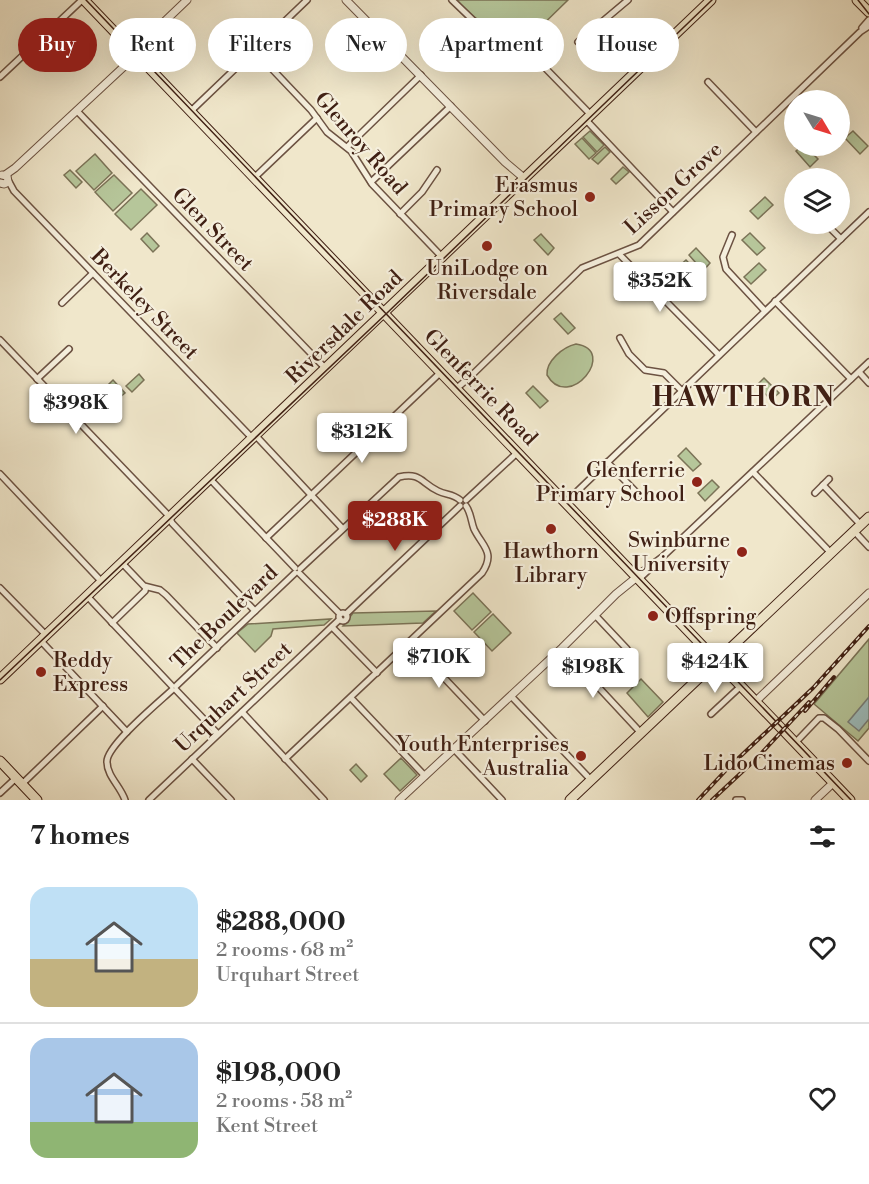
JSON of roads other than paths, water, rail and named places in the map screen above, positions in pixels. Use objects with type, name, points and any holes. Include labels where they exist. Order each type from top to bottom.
[{"type":"main road","name":"Glenferrie Road","points":[[83,0],[109,26]]},
{"type":"main road","name":"Riversdale Road","points":[[0,679],[711,0]]},
{"type":"main road","points":[[858,0],[869,12]]},
{"type":"main road","name":"Glenferrie Road","points":[[153,72],[850,800]]},
{"type":"main road","points":[[570,800],[869,517]]},
{"type":"main road","points":[[0,761],[37,800]]},
{"type":"street","points":[[0,77],[83,0]]},
{"type":"street","points":[[168,18],[187,0]]},
{"type":"street","points":[[288,18],[307,0]]},
{"type":"street","points":[[346,0],[523,181]]},
{"type":"street","points":[[352,0],[416,66],[421,75]]},
{"type":"street","points":[[452,0],[477,24],[504,31],[516,38],[672,212]]},
{"type":"street","points":[[607,18],[628,0]]},
{"type":"street","name":"Lisson Grove","points":[[458,389],[582,268],[639,245],[860,32],[869,20]]},
{"type":"street","name":"Lisson Grove","points":[[860,32],[869,26]]},
{"type":"street","points":[[3,180],[118,72]]},
{"type":"street","points":[[191,111],[231,72]]},
{"type":"street","name":"Glenroy Road","points":[[274,72],[331,135],[347,147],[359,161],[371,182],[443,258]]},
{"type":"street","points":[[347,147],[421,75]]},
{"type":"street","points":[[708,82],[756,132]]},
{"type":"street","points":[[371,182],[451,106]]},
{"type":"street","name":"Glen Street","points":[[77,111],[326,369]]},
{"type":"street","points":[[255,177],[317,118]]},
{"type":"street","points":[[400,214],[422,192],[436,170]]},
{"type":"street","name":"Berkeley Street","points":[[3,180],[342,528]]},
{"type":"street","points":[[566,502],[869,212]]},
{"type":"street","points":[[836,234],[841,239]]},
{"type":"street","points":[[732,235],[723,257],[726,269],[765,311]]},
{"type":"street","points":[[619,254],[719,355]]},
{"type":"street","points":[[62,303],[93,273]]},
{"type":"street","points":[[775,301],[851,379]]},
{"type":"street","points":[[620,338],[629,354],[645,370],[664,373],[682,391]]},
{"type":"street","points":[[0,340],[170,518],[172,523],[255,611]]},
{"type":"street","points":[[38,379],[69,349]]},
{"type":"street","points":[[399,800],[562,648],[616,594],[663,557],[869,362]]},
{"type":"street","points":[[266,538],[441,371]]},
{"type":"street","points":[[859,372],[869,383]]},
{"type":"street","name":"Urquhart Street","points":[[149,800],[518,452]]},
{"type":"street","points":[[607,462],[637,493]]},
{"type":"street","points":[[753,472],[831,553]]},
{"type":"street","name":"The Boulevard","points":[[124,798],[109,771],[107,760],[112,748],[392,482],[407,475],[423,479],[436,490],[456,496],[463,503]]},
{"type":"street","points":[[1,476],[102,582]]},
{"type":"street","points":[[210,479],[342,616]]},
{"type":"street","points":[[815,493],[829,479]]},
{"type":"street","points":[[823,485],[869,547]]},
{"type":"street","points":[[285,759],[478,578],[487,564],[487,550],[463,503]]},
{"type":"street","points":[[122,563],[146,587],[163,592],[217,648]]},
{"type":"street","points":[[112,623],[145,591],[146,587]]},
{"type":"street","points":[[0,588],[127,732]]},
{"type":"street","points":[[756,701],[869,593]]},
{"type":"street","points":[[87,596],[218,734]]},
{"type":"street","points":[[595,615],[627,649]]},
{"type":"street","points":[[332,627],[377,673]]},
{"type":"street","points":[[410,642],[485,721]]},
{"type":"street","points":[[562,648],[641,733]]},
{"type":"street","points":[[711,714],[741,686]]},
{"type":"street","points":[[511,696],[591,780]]},
{"type":"street","points":[[351,698],[425,776]]},
{"type":"street","points":[[0,793],[19,781],[103,706]]},
{"type":"street","points":[[242,712],[324,800]]},
{"type":"street","points":[[795,742],[819,718],[824,718],[869,761]]},
{"type":"street","points":[[454,749],[502,800]]},
{"type":"street","points":[[192,759],[231,800]]},
{"type":"street","points":[[815,800],[833,783]]},
{"type":"water","points":[[869,697],[869,719],[859,731],[848,722]]},
{"type":"tram line","points":[[86,0],[851,800]]},
{"type":"tram line","points":[[0,680],[387,313],[712,0]]},
{"type":"tram line","points":[[858,0],[869,14]]},
{"type":"railway","points":[[698,800],[728,768],[813,688],[869,626]]},
{"type":"railway","points":[[805,711],[834,677]]},
{"type":"railway","points":[[712,800],[757,758],[809,702]]},
{"type":"place","name":"Erasmus Primary School","points":[[590,197]]},
{"type":"place","name":"UniLodge on Riversdale","points":[[487,246]]},
{"type":"place","name":"Glenferrie Primary School","points":[[697,482]]},
{"type":"place","name":"Hawthorn Library","points":[[551,529]]},
{"type":"place","name":"Swinburne University","points":[[742,552]]},
{"type":"place","name":"Offspring","points":[[653,616]]},
{"type":"place","name":"Reddy Express","points":[[41,672]]},
{"type":"place","name":"Youth Enterprises Australia","points":[[581,756]]},
{"type":"place","name":"Lido Cinemas","points":[[847,763]]},
{"type":"district","name":"HAWTHORN","points":[[744,397]]}]
